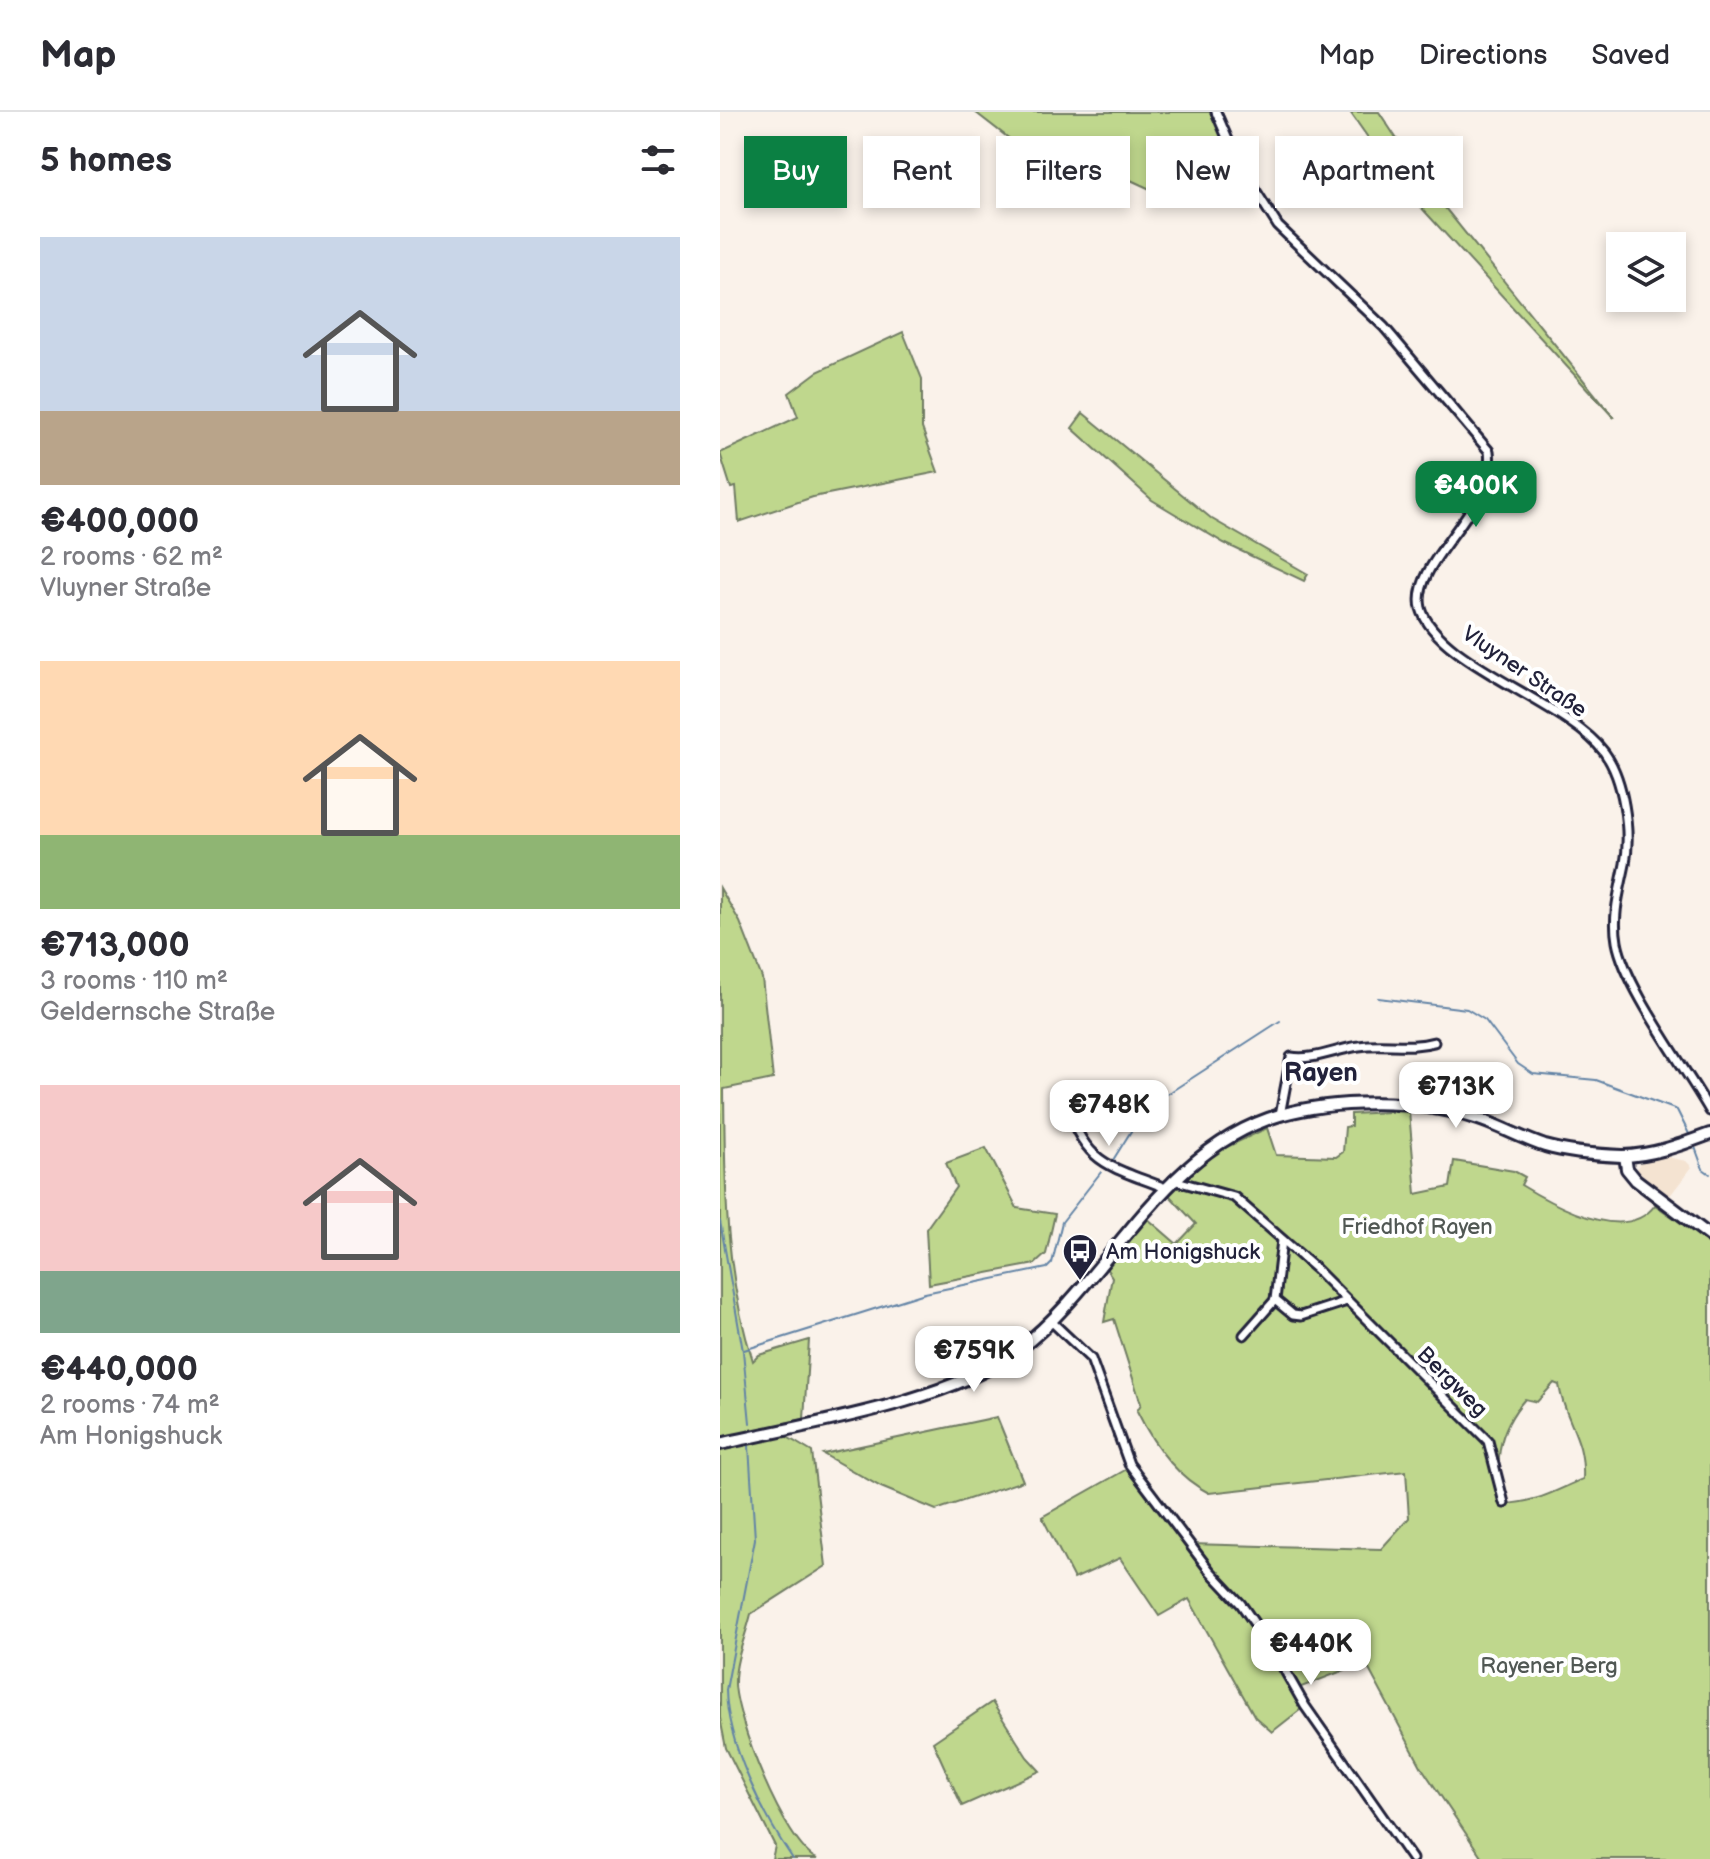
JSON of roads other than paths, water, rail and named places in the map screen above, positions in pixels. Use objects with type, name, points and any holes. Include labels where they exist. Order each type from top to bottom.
[{"type":"main road","points":[[720,1444],[947,1387],[1003,1360],[1052,1322],[1170,1184],[1203,1154],[1237,1133],[1280,1115],[1370,1105],[1443,1109],[1473,1117],[1546,1146],[1625,1156],[1710,1134]]},
{"type":"main road","points":[[1625,1156],[1627,1169],[1636,1180],[1710,1236]]},
{"type":"street","name":"Vluyner Straße","points":[[1216,112],[1238,163],[1278,226],[1363,305],[1485,443],[1491,461],[1487,484],[1425,579],[1421,608],[1433,629],[1467,658],[1581,729],[1609,760],[1619,792],[1627,846],[1614,921],[1619,951],[1710,1111]]},
{"type":"street","points":[[1280,1115],[1291,1057],[1303,1059],[1360,1045],[1419,1046],[1434,1042]]},
{"type":"street","name":"Bergweg","points":[[1063,1095],[1079,1138],[1099,1160],[1170,1184],[1234,1197],[1282,1240],[1488,1441],[1504,1503]]},
{"type":"street","points":[[1244,1335],[1275,1300],[1282,1240]]},
{"type":"street","points":[[1275,1300],[1293,1315],[1301,1316],[1347,1301]]},
{"type":"street","points":[[1052,1322],[1091,1359],[1129,1464],[1210,1571],[1241,1604],[1275,1653],[1305,1706],[1412,1859]]},
{"type":"waterway","points":[[1378,998],[1467,1009],[1485,1020],[1518,1064],[1533,1074],[1596,1080],[1677,1110],[1690,1136]]},
{"type":"waterway","points":[[1113,1160],[1138,1120],[1155,1102],[1280,1021]]},
{"type":"waterway","points":[[1695,1147],[1703,1169],[1710,1174]]},
{"type":"waterway","points":[[744,1350],[925,1293],[1047,1268],[1052,1263],[1062,1222],[1101,1172]]},
{"type":"waterway","points":[[720,1221],[743,1351],[750,1423]]},
{"type":"waterway","points":[[749,1446],[755,1539],[726,1690],[728,1711],[749,1778],[770,1822],[793,1859]]},
{"type":"place","name":"Am Honigshuck","points":[[1080,1282]]},
{"type":"district","name":"Rayen","points":[[1321,1072]]},
{"type":"park label","name":"Friedhof Rayen","points":[[1417,1226]]},
{"type":"park label","name":"Rayener Berg","points":[[1549,1665]]}]
